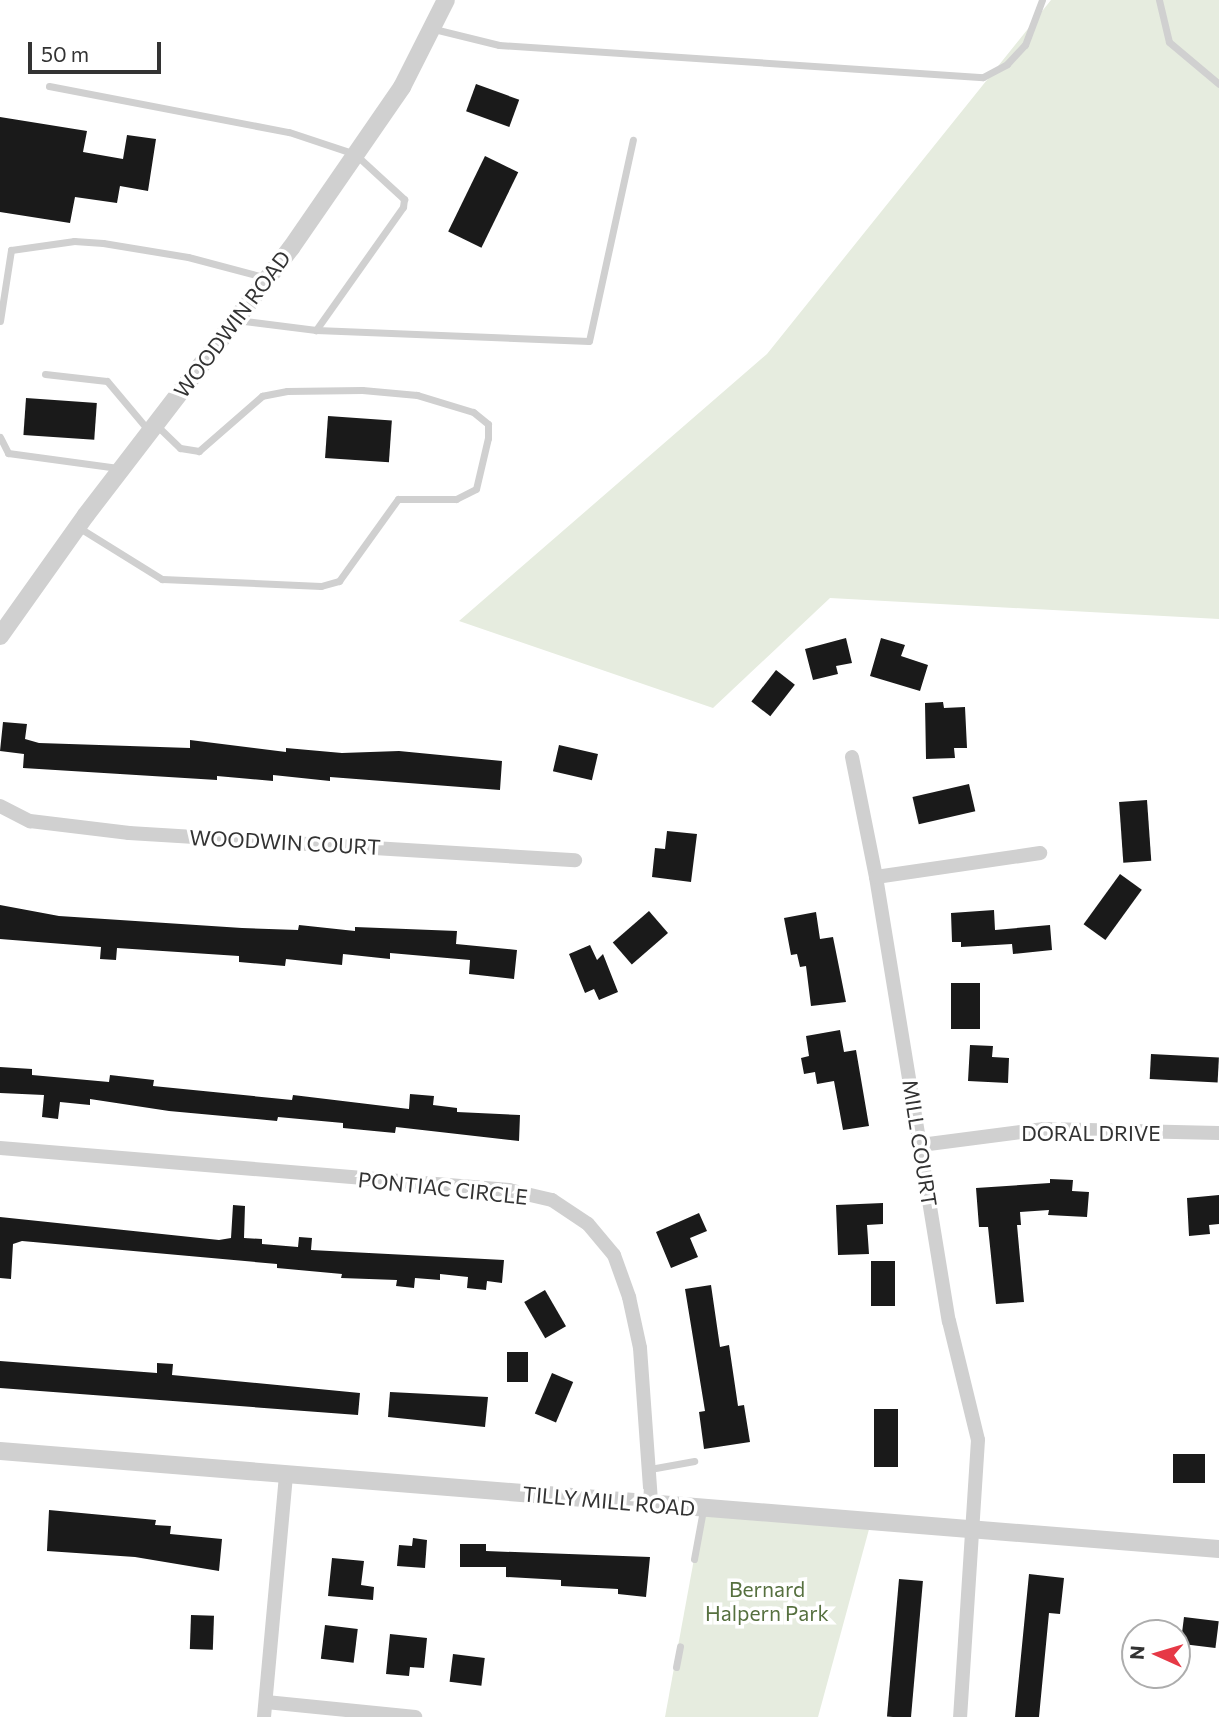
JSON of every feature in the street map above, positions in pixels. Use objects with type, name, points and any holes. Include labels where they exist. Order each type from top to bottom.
[{"type":"street","name":"WOODWIN ROAD","points":[[0,636],[78,526],[267,278],[355,154],[435,29],[446,0]]},
{"type":"street","name":"MILL COURT","points":[[852,757],[876,877],[949,1321],[978,1440],[960,1717]]},
{"type":"street","name":"WOODWIN COURT","points":[[0,806],[30,821],[130,833],[575,860]]},
{"type":"street","points":[[876,877],[1040,853]]},
{"type":"street","name":"DORAL DRIVE","points":[[921,1145],[1044,1129],[1219,1133]]},
{"type":"street","name":"PONTIAC CIRCLE","points":[[0,1148],[509,1190],[552,1200],[588,1224],[614,1255],[629,1297],[640,1348],[651,1503]]},
{"type":"street","name":"TILLY MILL ROAD","points":[[0,1451],[286,1476],[651,1503],[703,1510],[1219,1549]]},
{"type":"street","points":[[286,1476],[265,1709],[415,1717]]},
{"type":"lane","points":[[435,29],[499,45],[983,77],[1000,69],[1025,46],[1042,0]]},
{"type":"lane","points":[[1159,0],[1169,42],[1219,83]]},
{"type":"lane","points":[[49,86],[289,132],[355,154],[404,199],[404,208],[316,330]]},
{"type":"lane","points":[[235,320],[316,330],[589,341],[633,139]]},
{"type":"lane","points":[[0,321],[11,250],[74,241],[103,243],[188,257],[267,278]]},
{"type":"lane","points":[[46,374],[107,381],[153,428],[180,448],[199,450],[262,397],[287,391],[362,390],[418,395],[473,412],[488,424],[488,438],[476,489],[456,499],[398,499],[339,581],[321,586],[162,579],[78,526]]},
{"type":"lane","points":[[0,437],[8,453],[121,469]]},
{"type":"lane","points":[[650,1469],[694,1461]]},
{"type":"lane","points":[[694,1559],[703,1510]]},
{"type":"lane","points":[[676,1667],[680,1646]]},
{"type":"green space","points":[[1051,0],[1219,0],[1219,619],[830,598],[713,708],[459,621],[767,354]]},
{"type":"green space","name":"Bernard Halpern Park","points":[[703,1510],[871,1522],[818,1717],[665,1717]]},
{"type":"building","points":[[476,84],[519,100],[509,127],[466,111]]},
{"type":"building","points":[[0,117],[87,131],[83,152],[123,159],[127,135],[156,139],[148,191],[120,186],[117,203],[75,197],[70,223],[0,212]]},
{"type":"building","points":[[485,156],[518,172],[481,248],[448,231]]},
{"type":"building","points":[[26,398],[97,403],[94,440],[23,435]]},
{"type":"building","points":[[328,416],[392,420],[389,462],[325,458]]},
{"type":"building","points":[[846,638],[852,663],[836,666],[838,674],[813,680],[805,649]]},
{"type":"building","points":[[881,638],[905,645],[901,656],[928,665],[920,691],[870,676]]},
{"type":"building","points":[[776,670],[795,685],[770,716],[751,702]]},
{"type":"building","points":[[943,702],[944,708],[965,707],[967,748],[954,748],[955,758],[926,759],[925,703]]},
{"type":"building","points":[[3,722],[27,724],[25,739],[39,743],[190,748],[190,740],[286,752],[286,748],[342,753],[399,751],[502,761],[500,790],[330,777],[330,781],[273,775],[273,781],[217,776],[217,780],[23,768],[24,754],[0,751]]},
{"type":"building","points":[[559,745],[598,754],[592,780],[553,771]]},
{"type":"building","points":[[969,784],[975,811],[919,824],[912,797]]},
{"type":"building","points":[[1147,800],[1151,861],[1123,863],[1119,802]]},
{"type":"building","points":[[667,831],[697,834],[691,882],[652,877],[655,848],[665,849]]},
{"type":"building","points":[[1120,874],[1142,890],[1105,940],[1084,924]]},
{"type":"building","points":[[0,905],[59,916],[242,928],[298,930],[299,925],[355,931],[355,927],[457,931],[456,944],[517,950],[514,979],[469,974],[470,960],[390,953],[390,959],[343,954],[342,965],[286,959],[285,966],[239,962],[239,956],[117,948],[116,960],[100,959],[101,947],[0,939]]},
{"type":"building","points":[[994,910],[995,930],[1050,925],[1052,950],[1013,954],[1012,944],[961,947],[961,942],[952,942],[951,913]]},
{"type":"building","points":[[649,911],[668,933],[632,964],[613,942]]},
{"type":"building","points":[[816,912],[820,939],[833,937],[846,1002],[811,1006],[806,966],[800,967],[797,954],[791,955],[784,918]]},
{"type":"building","points":[[590,945],[597,960],[603,954],[618,992],[599,1000],[594,989],[585,993],[569,954]]},
{"type":"building","points":[[951,983],[980,983],[980,1029],[951,1029]]},
{"type":"building","points":[[840,1030],[844,1052],[856,1050],[869,1126],[843,1130],[834,1081],[817,1084],[815,1072],[804,1074],[801,1058],[809,1056],[806,1036]]},
{"type":"building","points":[[970,1045],[993,1046],[992,1057],[1009,1058],[1008,1083],[968,1081]]},
{"type":"building","points":[[1151,1054],[1219,1058],[1218,1083],[1150,1079]]},
{"type":"building","points":[[0,1067],[32,1069],[32,1075],[109,1082],[110,1075],[154,1080],[153,1086],[292,1100],[293,1095],[409,1109],[410,1094],[434,1096],[433,1105],[457,1108],[457,1112],[520,1115],[519,1141],[396,1127],[395,1133],[343,1128],[343,1123],[278,1117],[277,1121],[169,1111],[90,1099],[90,1105],[60,1102],[58,1119],[42,1117],[44,1095],[0,1093]]},
{"type":"building","points":[[1050,1179],[1073,1180],[1072,1191],[1089,1192],[1087,1217],[1048,1215],[1049,1210],[1020,1212],[1021,1225],[1017,1225],[1024,1302],[996,1304],[988,1227],[979,1227],[976,1188],[1050,1183]]},
{"type":"building","points":[[1219,1195],[1219,1224],[1209,1225],[1210,1234],[1189,1236],[1187,1198]]},
{"type":"building","points":[[883,1203],[883,1224],[867,1225],[869,1254],[838,1255],[836,1205]]},
{"type":"building","points":[[233,1205],[245,1206],[244,1238],[262,1239],[262,1244],[298,1247],[299,1237],[312,1238],[311,1250],[504,1260],[502,1283],[487,1281],[486,1290],[467,1288],[468,1277],[440,1274],[440,1280],[415,1278],[414,1288],[396,1286],[397,1280],[341,1278],[342,1274],[277,1268],[277,1264],[22,1241],[13,1244],[11,1279],[0,1278],[0,1217],[219,1240],[231,1238]]},
{"type":"building","points":[[699,1213],[707,1231],[690,1238],[698,1257],[671,1268],[656,1232]]},
{"type":"building","points":[[871,1261],[895,1261],[895,1306],[871,1306]]},
{"type":"building","points":[[711,1285],[720,1347],[729,1345],[738,1406],[744,1405],[750,1442],[704,1449],[699,1412],[705,1411],[685,1289]]},
{"type":"building","points":[[545,1290],[566,1326],[545,1338],[524,1302]]},
{"type":"building","points":[[507,1352],[528,1352],[528,1382],[507,1382]]},
{"type":"building","points":[[0,1361],[157,1373],[157,1363],[173,1364],[172,1375],[360,1393],[358,1415],[0,1388]]},
{"type":"building","points":[[552,1373],[573,1382],[556,1422],[535,1414]]},
{"type":"building","points":[[390,1392],[488,1397],[485,1427],[388,1417]]},
{"type":"building","points":[[874,1409],[898,1409],[898,1467],[874,1467]]},
{"type":"building","points":[[1173,1454],[1205,1454],[1205,1483],[1173,1483]]},
{"type":"building","points":[[49,1510],[156,1520],[155,1525],[171,1526],[170,1534],[222,1539],[219,1571],[135,1557],[47,1551]]},
{"type":"building","points":[[413,1538],[427,1540],[425,1568],[397,1566],[399,1545],[412,1546]]},
{"type":"building","points":[[460,1544],[486,1544],[486,1551],[650,1557],[646,1597],[618,1594],[618,1589],[561,1586],[561,1580],[506,1577],[506,1567],[460,1567]]},
{"type":"building","points":[[332,1558],[364,1561],[361,1585],[374,1587],[373,1600],[328,1596]]},
{"type":"building","points":[[1029,1574],[1064,1578],[1060,1614],[1049,1613],[1039,1717],[1015,1717]]},
{"type":"building","points":[[899,1579],[923,1581],[911,1717],[887,1716]]},
{"type":"building","points":[[191,1615],[214,1616],[213,1650],[190,1649]]},
{"type":"building","points":[[1184,1617],[1219,1621],[1215,1648],[1191,1645],[1191,1619]]},
{"type":"building","points":[[325,1625],[358,1629],[354,1663],[321,1659]]},
{"type":"building","points":[[390,1634],[427,1638],[424,1668],[410,1667],[409,1676],[386,1674]]},
{"type":"building","points":[[453,1654],[485,1658],[481,1686],[450,1682]]}]
